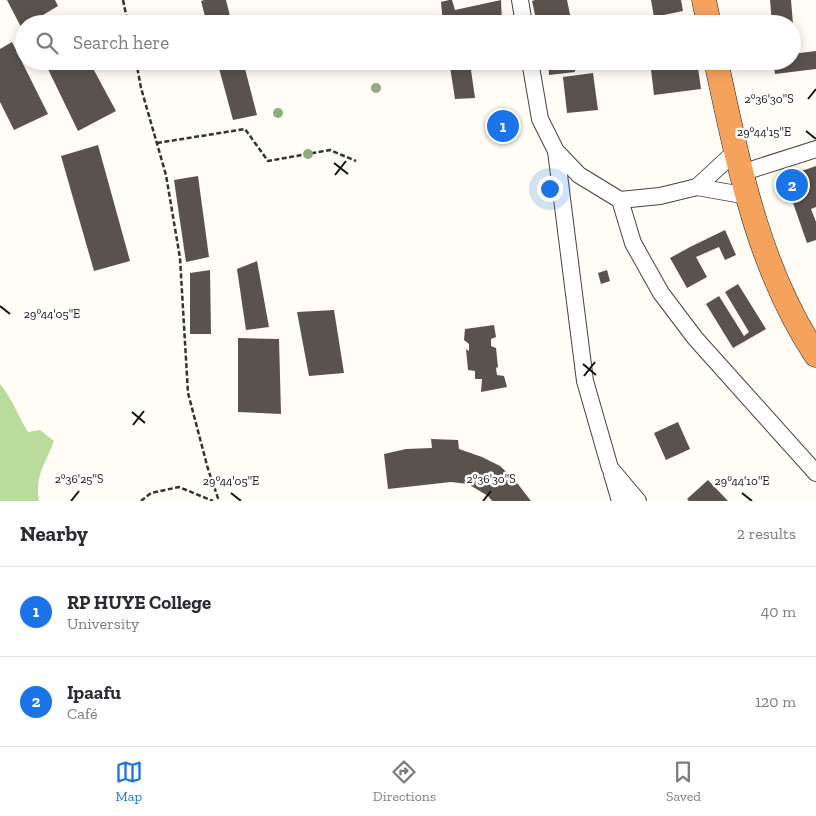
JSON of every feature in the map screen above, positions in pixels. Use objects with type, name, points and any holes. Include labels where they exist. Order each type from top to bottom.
[{"type":"highway","points":[[704,0],[707,15]]},
{"type":"highway","points":[[718,70],[748,196],[778,286],[812,339]]},
{"type":"street","points":[[520,0],[522,15]]},
{"type":"street","points":[[532,70],[540,120],[556,151],[579,175],[620,200],[660,196],[697,187],[739,162],[816,149]]},
{"type":"street","points":[[556,151],[585,381],[620,501]]},
{"type":"street","points":[[697,187],[748,196]]},
{"type":"street","points":[[620,200],[633,244],[661,292],[695,338],[816,473]]},
{"type":"street","points":[[610,468],[638,501]]},
{"type":"path","points":[[123,0],[126,15]]},
{"type":"path","points":[[138,70],[166,175],[180,258],[188,393],[208,469],[219,501]]},
{"type":"path","points":[[157,143],[245,129],[268,161],[330,150],[356,161]]},
{"type":"path","points":[[141,501],[151,493],[179,487],[213,501]]},
{"type":"green space","points":[[0,384],[28,432],[40,430],[54,441],[44,463],[38,484],[39,501],[0,501]]},
{"type":"building","points":[[7,0],[55,0],[58,6],[43,15],[15,15]]},
{"type":"building","points":[[226,0],[230,15],[205,15],[201,1]]},
{"type":"building","points":[[452,0],[455,10],[501,0],[502,15],[442,15],[441,2]]},
{"type":"building","points":[[567,0],[570,15],[535,15],[532,1]]},
{"type":"building","points":[[651,0],[681,0],[683,11],[654,15]]},
{"type":"building","points":[[770,0],[791,0],[792,15],[771,15]]},
{"type":"building","points":[[12,42],[15,48],[15,70],[26,70],[48,114],[14,130],[0,102],[0,49]]},
{"type":"building","points":[[816,51],[816,69],[775,74],[774,70],[801,70],[801,53]]},
{"type":"building","points":[[48,70],[94,70],[116,111],[78,131]]},
{"type":"building","points":[[219,70],[245,70],[257,115],[233,120]]},
{"type":"building","points":[[450,70],[471,70],[475,98],[455,99]]},
{"type":"building","points":[[549,70],[575,70],[575,72],[549,75]]},
{"type":"building","points":[[651,70],[698,70],[701,89],[654,95]]},
{"type":"building","points":[[593,73],[598,110],[567,113],[563,77]]},
{"type":"building","points":[[98,145],[130,261],[94,271],[61,156]]},
{"type":"building","points":[[816,166],[816,207],[811,209],[816,222],[816,240],[807,243],[784,177]]},
{"type":"building","points":[[198,176],[209,257],[186,262],[174,180]]},
{"type":"building","points":[[725,230],[736,255],[725,260],[719,247],[696,257],[707,277],[687,288],[670,258]]},
{"type":"building","points":[[257,261],[269,327],[246,330],[237,269]]},
{"type":"building","points":[[210,270],[211,334],[190,334],[190,273]]},
{"type":"building","points":[[607,270],[610,281],[601,284],[598,273]]},
{"type":"building","points":[[738,284],[766,329],[733,348],[706,304],[719,296],[744,336],[749,332],[725,292]]},
{"type":"building","points":[[334,310],[344,373],[309,376],[297,312]]},
{"type":"building","points":[[494,325],[496,337],[491,339],[491,346],[496,348],[497,375],[504,376],[507,387],[481,392],[482,379],[475,379],[475,371],[468,370],[466,349],[469,351],[469,344],[464,340],[465,329]]},
{"type":"building","points":[[238,338],[279,339],[281,414],[238,412]]},
{"type":"building","points":[[678,422],[690,449],[666,460],[654,433]]},
{"type":"building","points":[[431,439],[458,440],[459,449],[500,466],[514,479],[531,501],[492,501],[488,496],[468,484],[451,482],[388,489],[384,454],[406,449],[432,448]]},
{"type":"building","points":[[708,480],[728,501],[689,501],[687,499]]},
{"type":"place","name":"RP HUYE College","points":[[503,126]]},
{"type":"place","name":"Ipaafu","points":[[792,185]]}]
